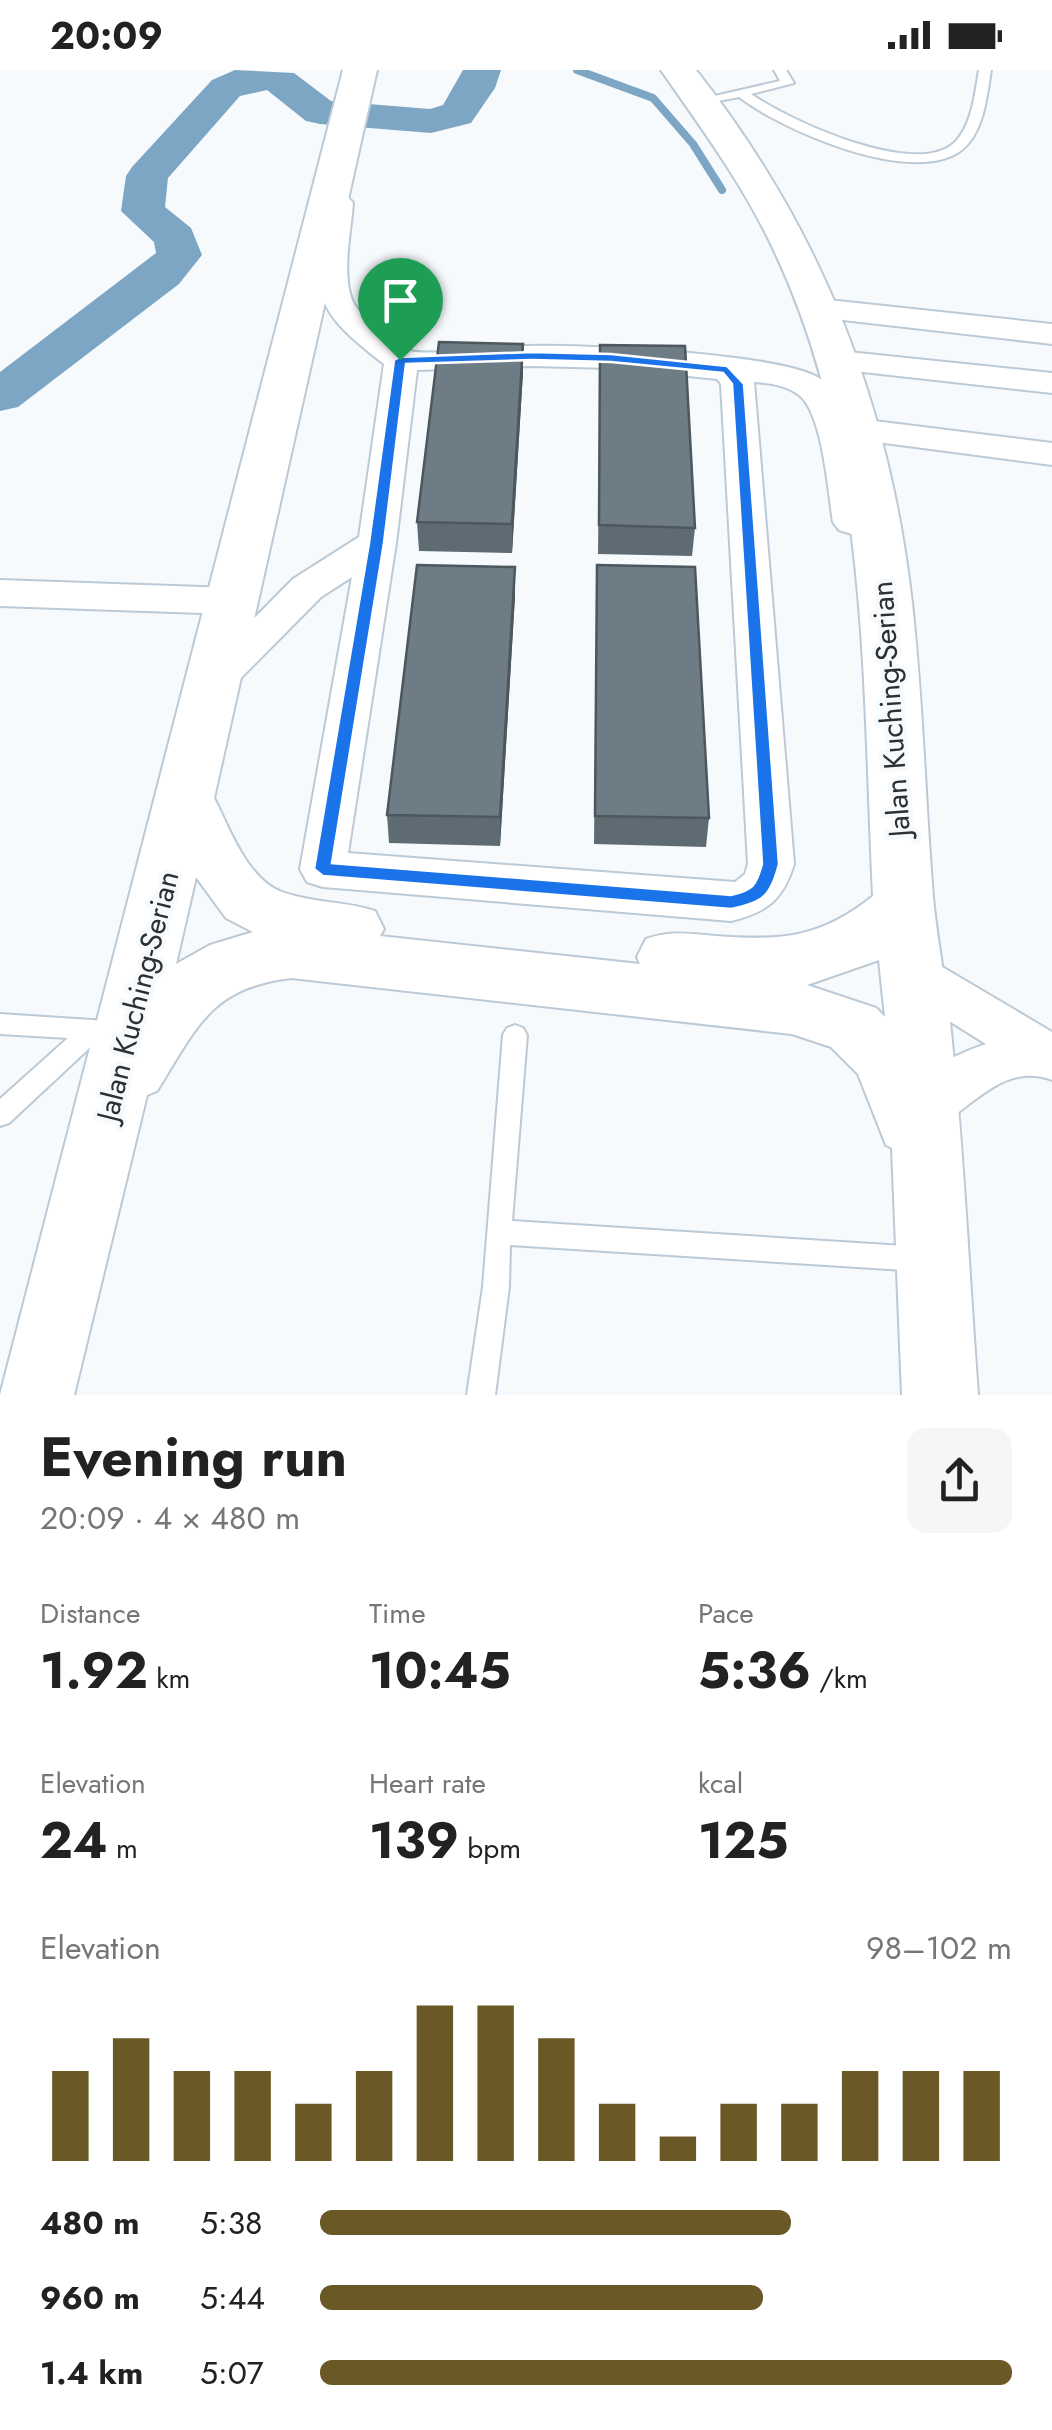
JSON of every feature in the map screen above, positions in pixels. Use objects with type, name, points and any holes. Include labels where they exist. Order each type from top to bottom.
[{"type":"highway","name":"Jalan Kuching-Serian","points":[[708,88],[788,233],[838,361],[858,430],[881,556],[891,656],[904,906],[918,1029],[940,1395]]},
{"type":"highway","name":"Jalan Kuching-Serian","points":[[36,1395],[111,1106],[110,1032],[186,800],[210,684],[348,115]]},
{"type":"highway","points":[[186,800],[225,873],[250,903],[320,896],[724,963],[805,962],[856,942],[904,906]]},
{"type":"highway","points":[[111,1106],[183,995],[216,967],[256,954],[290,952],[792,1007],[853,1028],[885,1058],[925,1139]]},
{"type":"street","points":[[348,115],[333,273],[337,302],[356,327],[400,360],[611,358],[784,375],[814,390],[830,419],[861,566],[872,684],[898,810]]},
{"type":"street","points":[[818,309],[1052,334]]},
{"type":"street","points":[[400,360],[376,543],[320,896],[731,902],[755,897],[764,889],[770,864],[738,384],[727,370]]},
{"type":"street","points":[[838,361],[1052,383]]},
{"type":"street","points":[[858,430],[1052,454]]},
{"type":"street","points":[[210,684],[307,588],[376,543]]},
{"type":"street","points":[[0,593],[230,601]]},
{"type":"street","points":[[910,972],[1044,1054]]},
{"type":"street","points":[[925,1139],[944,1089],[991,1060],[1044,1054]]},
{"type":"lane","points":[[708,88],[788,83],[780,70]]},
{"type":"lane","points":[[708,88],[870,150],[933,156],[953,151],[962,142],[980,97],[985,70]]},
{"type":"lane","points":[[0,1024],[110,1032]]},
{"type":"lane","points":[[0,1115],[110,1032]]},
{"type":"lane","points":[[481,1395],[496,1287],[515,1035]]},
{"type":"lane","points":[[498,1232],[932,1260]]},
{"type":"building","points":[[439,342],[523,344],[512,524],[417,522]]},
{"type":"building","points":[[600,345],[685,346],[695,528],[599,525]]},
{"type":"building","points":[[417,565],[515,567],[500,817],[387,815]]},
{"type":"building","points":[[597,565],[695,567],[709,818],[595,816]]},
{"type":"waterway","points":[[0,396],[163,274],[179,255],[175,237],[143,211],[147,176],[226,88],[242,80],[263,77],[280,81],[300,93],[320,112],[431,121],[457,114],[482,70]]},
{"type":"waterway","points":[[577,70],[653,98],[693,144],[722,190]]},
{"type":"route","points":[[532,356],[678,362],[727,370],[738,384],[770,864],[764,889],[755,897],[731,902],[323,869],[376,543],[402,368],[400,360],[532,356]]}]
